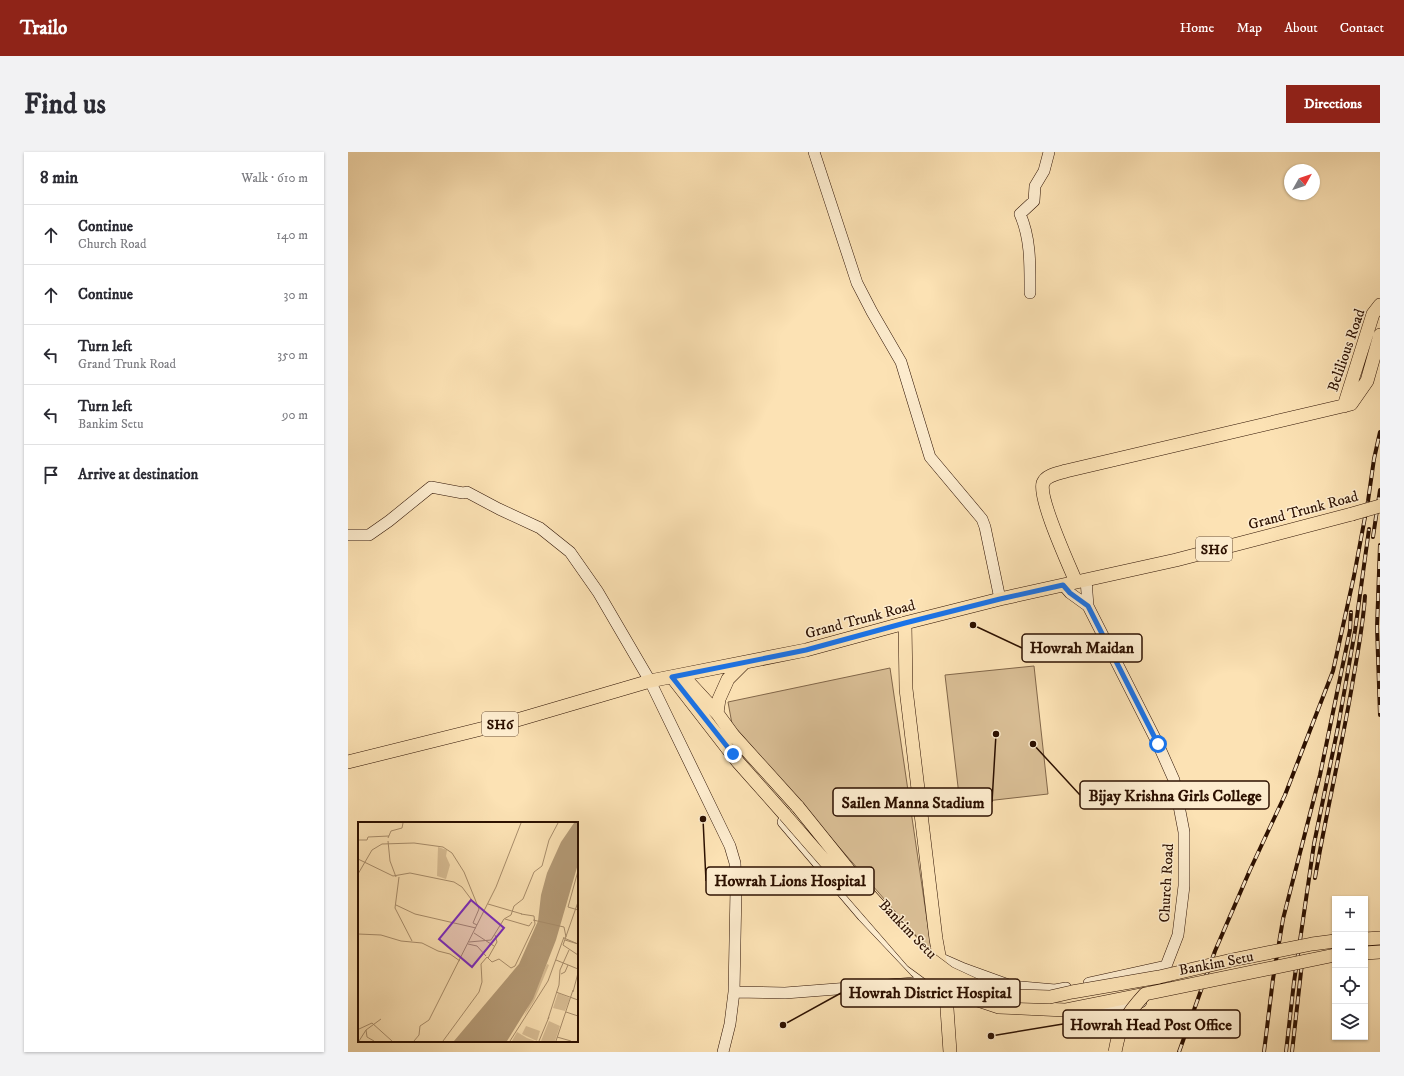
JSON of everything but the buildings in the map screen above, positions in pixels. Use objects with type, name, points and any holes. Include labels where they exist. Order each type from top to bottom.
[{"type":"main road","name":"Belilious Road","points":[[1344,406],[1373,314],[1380,304]]},
{"type":"main road","points":[[1081,581],[1051,520],[1042,491],[1043,482],[1049,477],[1066,471],[1351,404],[1367,381],[1380,335]]},
{"type":"main road","name":"Grand Trunk Road","points":[[348,762],[518,720],[650,681],[806,650],[1000,599],[1176,560],[1380,506]]},
{"type":"main road","points":[[905,623],[906,689],[939,958],[946,994],[950,1052]]},
{"type":"main road","points":[[717,714],[719,699],[728,679],[744,663]]},
{"type":"main road","name":"Bankim Setu","points":[[677,676],[717,714],[733,735],[798,807],[864,888],[921,952],[949,973],[977,986],[1018,996],[1050,997],[1159,977],[1232,960],[1332,941]]},
{"type":"main road","name":"Bankim Setu","points":[[677,676],[738,762],[912,961],[938,980],[966,996],[999,1007],[1065,1010],[1332,956]]},
{"type":"main road","points":[[1368,939],[1380,938]]},
{"type":"main road","points":[[1368,953],[1380,952]]},
{"type":"main road","points":[[1115,1052],[1121,1026],[1132,1009],[1145,994]]},
{"type":"street","points":[[814,152],[857,282],[872,312],[901,362],[930,457],[982,519],[985,526],[1000,599]]},
{"type":"street","points":[[1030,293],[1030,257],[1023,221],[1020,214],[1034,201],[1035,186],[1044,171],[1049,152]]},
{"type":"street","points":[[348,535],[369,535],[431,487],[463,493],[467,492],[540,528],[570,552],[598,592],[650,681],[730,846],[735,863],[736,889],[734,992],[730,1024],[723,1052]]},
{"type":"street","points":[[1081,581],[1088,606]]},
{"type":"street","points":[[1063,585],[1070,593],[1088,606]]},
{"type":"street","name":"Church Road","points":[[946,994],[986,1008],[1049,1015],[1095,1012],[1148,1000],[1164,994],[1166,966],[1178,935],[1184,886],[1184,832],[1174,780],[1158,744],[1088,606]]},
{"type":"street","points":[[767,795],[772,810],[868,922],[927,982],[946,994]]},
{"type":"street","points":[[927,982],[939,958],[1011,986],[1055,990],[1166,966]]},
{"type":"street","points":[[734,992],[785,993],[927,982]]},
{"type":"shaded area","points":[[1034,666],[1048,794],[960,804],[945,675]]},
{"type":"shaded area","points":[[890,668],[932,954],[732,724],[728,702]]},
{"type":"railway","points":[[1179,1052],[1215,951],[1250,870],[1285,795],[1333,671],[1354,576],[1380,432]]},
{"type":"railway","points":[[1373,537],[1380,490]]},
{"type":"railway","points":[[1286,1052],[1294,982],[1314,844],[1338,727],[1355,631],[1369,529]]},
{"type":"railway","points":[[1380,545],[1377,627],[1380,715]]},
{"type":"railway","points":[[1315,878],[1352,686],[1365,596]]},
{"type":"railway","points":[[1264,1052],[1273,979],[1283,919],[1320,775],[1350,630],[1351,612]]},
{"type":"railway","points":[[1292,1052],[1302,963]]},
{"type":"place","name":"Howrah Maidan","points":[[973,625]]},
{"type":"place","name":"Sailen Manna Stadium","points":[[996,734]]},
{"type":"place","name":"Bijay Krishna Girls College","points":[[1033,744]]},
{"type":"place","name":"Howrah Lions Hospital","points":[[703,819]]},
{"type":"place","name":"Howrah District Hospital","points":[[783,1025]]},
{"type":"place","name":"Howrah Head Post Office","points":[[991,1036]]},
{"type":"route","points":[[733,754],[672,677],[806,650],[905,623],[1063,585],[1070,593],[1088,606],[1158,744]]}]
